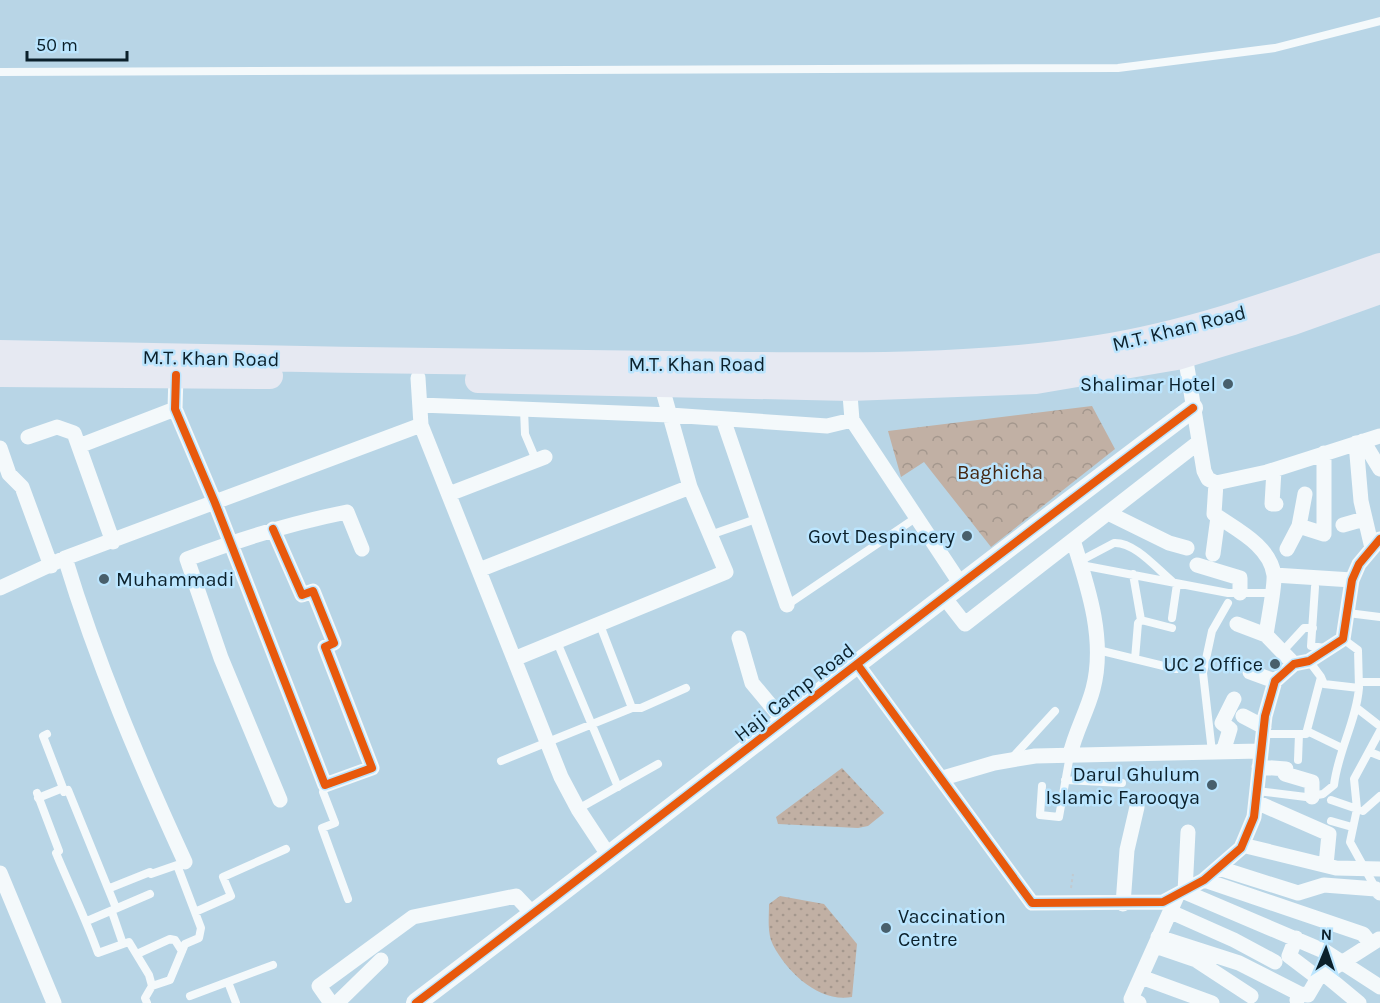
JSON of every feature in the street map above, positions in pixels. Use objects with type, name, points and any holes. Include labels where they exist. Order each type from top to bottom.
[{"type":"highway","name":"M.T. Khan Road","points":[[0,374],[418,378],[661,384],[849,377],[1028,358],[1100,348],[1170,334],[1380,266]]},
{"type":"highway","name":"M.T. Khan Road","points":[[0,353],[418,362],[1036,381],[1185,355],[1293,322],[1380,291]]},
{"type":"street","points":[[1185,355],[1204,471],[1208,479],[1216,483],[1274,470],[1380,436]]},
{"type":"street","points":[[176,375],[175,409],[215,503],[325,785],[372,768],[325,647],[334,643],[314,591],[302,595],[273,529]]},
{"type":"street","points":[[849,377],[852,420],[918,516],[960,583]]},
{"type":"street","points":[[418,378],[421,425],[547,742],[578,809],[609,856]]},
{"type":"street","points":[[514,659],[726,572],[690,487],[661,384]]},
{"type":"street","points":[[420,405],[670,416],[827,426],[852,420]]},
{"type":"street","name":"Haji Camp Road","points":[[416,1003],[698,789],[782,719],[1193,408]]},
{"type":"street","points":[[80,446],[175,409]]},
{"type":"street","points":[[723,419],[759,518],[787,605]]},
{"type":"street","points":[[0,588],[65,558],[113,542],[421,425]]},
{"type":"street","points":[[28,437],[57,427],[74,433],[113,542]]},
{"type":"street","points":[[944,597],[965,624],[1198,442]]},
{"type":"street","points":[[1359,442],[1378,463]]},
{"type":"street","points":[[857,664],[943,778],[1032,903],[1163,902],[1204,880],[1242,845],[1254,816],[1263,731],[1275,681],[1301,662],[1329,649],[1343,639],[1352,580],[1359,564],[1376,544],[1364,519],[1359,442]]},
{"type":"street","points":[[0,448],[4,471],[22,487],[51,566]]},
{"type":"street","points":[[1299,526],[1324,534],[1324,453]]},
{"type":"street","points":[[448,494],[540,459]]},
{"type":"street","points":[[1274,470],[1272,504],[1276,504]]},
{"type":"street","points":[[1216,483],[1214,514],[1254,541],[1268,557],[1274,575],[1266,634]]},
{"type":"street","points":[[479,570],[690,487]]},
{"type":"street","points":[[1287,549],[1299,526],[1305,494]]},
{"type":"street","points":[[280,800],[221,658],[187,559],[230,542],[273,529],[347,512],[362,549]]},
{"type":"street","points":[[1108,513],[1169,543],[1187,548]]},
{"type":"street","points":[[1212,554],[1218,517]]},
{"type":"street","points":[[1343,525],[1364,519]]},
{"type":"street","points":[[1070,755],[1075,734],[1093,689],[1098,650],[1092,606],[1073,540]]},
{"type":"street","points":[[65,558],[83,619],[130,742],[185,862]]},
{"type":"street","points":[[1197,565],[1240,578],[1234,598]]},
{"type":"street","points":[[1274,575],[1352,580]]},
{"type":"street","points":[[1236,624],[1266,634],[1282,652],[1301,662]]},
{"type":"street","points":[[739,638],[752,683],[782,719]]},
{"type":"street","points":[[1250,672],[1275,681]]},
{"type":"street","points":[[1218,752],[1230,729],[1222,723],[1234,699]]},
{"type":"street","points":[[1243,716],[1263,731]]},
{"type":"street","points":[[943,778],[1010,760],[1035,756],[1260,751]]},
{"type":"street","points":[[1258,767],[1286,769],[1285,774],[1312,782],[1306,824]]},
{"type":"street","points":[[1256,796],[1329,834],[1326,865]]},
{"type":"street","points":[[1124,904],[1126,850],[1137,807]]},
{"type":"street","points":[[1139,1003],[1131,999],[1156,941],[1181,894],[1188,832]]},
{"type":"street","points":[[1242,845],[1326,865],[1373,869]]},
{"type":"street","points":[[1219,868],[1298,893],[1324,885],[1378,891]]},
{"type":"street","points":[[0,873],[54,1003]]},
{"type":"street","points":[[1204,880],[1372,940]]},
{"type":"street","points":[[1181,894],[1296,938],[1343,962],[1380,987]]},
{"type":"street","points":[[331,1003],[319,986],[413,917],[516,896],[533,914]]},
{"type":"street","points":[[1171,912],[1234,940],[1275,963]]},
{"type":"street","points":[[1156,941],[1239,963],[1303,999],[1321,976],[1372,940],[1380,926]]},
{"type":"street","points":[[1296,938],[1289,956],[1359,1003]]},
{"type":"street","points":[[1156,941],[1196,960],[1251,996]]},
{"type":"street","points":[[337,1003],[381,960]]},
{"type":"street","points":[[1141,977],[1212,1003]]},
{"type":"lane","points":[[0,72],[1118,69],[1275,48],[1380,21]]},
{"type":"lane","points":[[524,410],[525,434],[540,459]]},
{"type":"lane","points":[[787,605],[918,516]]},
{"type":"lane","points":[[710,535],[759,518]]},
{"type":"lane","points":[[1080,563],[1114,543],[1119,543],[1143,557],[1176,584]]},
{"type":"lane","points":[[1080,563],[1234,598],[1271,593]]},
{"type":"lane","points":[[1132,574],[1141,620],[1138,623],[1135,659]]},
{"type":"lane","points":[[1172,618],[1176,584]]},
{"type":"lane","points":[[1315,587],[1311,646],[1329,649]]},
{"type":"lane","points":[[1218,752],[1203,673],[1212,631],[1234,598]]},
{"type":"lane","points":[[1348,613],[1380,617]]},
{"type":"lane","points":[[1141,620],[1172,628]]},
{"type":"lane","points":[[600,625],[632,708]]},
{"type":"lane","points":[[1282,652],[1304,628],[1313,628]]},
{"type":"lane","points":[[1256,796],[1311,797],[1323,794],[1334,784],[1336,765],[1358,710],[1358,650],[1343,639]]},
{"type":"lane","points":[[557,642],[618,787]]},
{"type":"lane","points":[[1098,650],[1176,669]]},
{"type":"lane","points":[[1301,662],[1321,677],[1324,684],[1359,685],[1380,682]]},
{"type":"lane","points":[[1298,760],[1303,733],[1321,677]]},
{"type":"lane","points":[[501,761],[632,708],[642,708],[686,688]]},
{"type":"lane","points":[[1358,710],[1380,726]]},
{"type":"lane","points":[[1010,760],[1055,711]]},
{"type":"lane","points":[[1263,731],[1303,733],[1342,748]]},
{"type":"lane","points":[[1378,891],[1373,869],[1350,842],[1357,809],[1354,779],[1380,731]]},
{"type":"lane","points":[[47,734],[43,736],[64,792],[69,790],[105,886],[110,888],[150,872],[151,874],[177,865],[201,928],[199,938],[185,944],[170,980],[152,986],[145,998],[147,1003]]},
{"type":"lane","points":[[1370,752],[1380,756]]},
{"type":"lane","points":[[1042,786],[1040,815],[1059,817],[1070,755]]},
{"type":"lane","points":[[578,809],[658,764]]},
{"type":"lane","points":[[1065,780],[1122,783]]},
{"type":"lane","points":[[325,785],[323,792],[335,823],[322,828],[348,899]]},
{"type":"lane","points":[[63,788],[38,796],[59,851],[56,853],[87,921],[98,953],[129,942],[149,975],[152,986]]},
{"type":"lane","points":[[1331,800],[1366,810],[1380,796]]},
{"type":"lane","points":[[1331,821],[1352,827]]},
{"type":"lane","points":[[195,912],[231,896],[223,877],[286,849]]},
{"type":"lane","points":[[110,888],[123,944]]},
{"type":"lane","points":[[87,921],[150,894]]},
{"type":"lane","points":[[136,954],[170,939],[175,940],[182,951]]},
{"type":"lane","points":[[190,996],[273,965]]},
{"type":"lane","points":[[228,982],[237,1003]]},
{"type":"green space","name":"Baghicha","points":[[1092,406],[1115,449],[991,547],[924,462],[901,477],[888,431]]},
{"type":"green space","points":[[842,768],[884,813],[868,826],[858,828],[778,824],[776,817]]},
{"type":"green space","points":[[780,896],[824,904],[857,944],[852,997],[840,998],[816,990],[795,975],[779,955],[771,940],[769,930],[769,904]]},
{"type":"cycle path","points":[[176,375],[175,409],[215,503],[325,785],[372,768],[325,647],[334,643],[313,591],[302,595],[273,529]]},
{"type":"cycle path","points":[[416,1003],[1193,408]]},
{"type":"cycle path","points":[[857,664],[1032,903],[1163,902],[1204,880],[1241,848],[1254,817],[1265,716],[1275,681],[1294,664],[1309,661],[1343,639],[1352,580],[1359,564],[1380,539]]},
{"type":"place","name":"Shalimar Hotel","points":[[1228,384]]},
{"type":"place","name":"Govt Despincery","points":[[967,536]]},
{"type":"place","name":"Muhammadi","points":[[104,579]]},
{"type":"place","name":"UC 2 Office","points":[[1275,664]]},
{"type":"place","name":"Darul Ghulum Islamic Farooqya","points":[[1212,785]]},
{"type":"place","name":"Vaccination Centre","points":[[886,928]]}]
